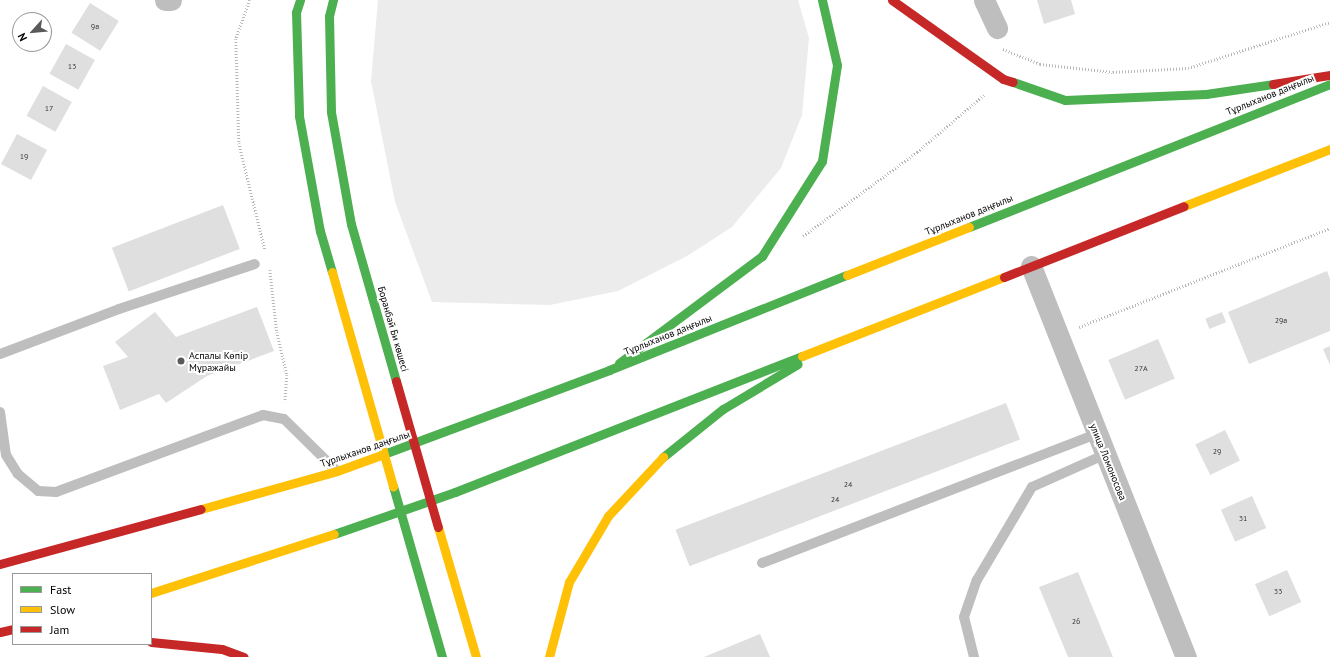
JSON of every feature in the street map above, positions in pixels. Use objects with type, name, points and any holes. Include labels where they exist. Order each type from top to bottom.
[{"type":"main road","points":[[300,0],[296,12],[299,116],[320,231],[442,657]]},
{"type":"main road","name":"Боранбай Би көшесі","points":[[333,0],[328,16],[331,112],[351,224],[476,657]]},
{"type":"main road","points":[[609,370],[762,256],[822,161],[837,66],[822,0]]},
{"type":"main road","points":[[892,0],[1003,79],[1065,100],[1206,94],[1330,75]]},
{"type":"main road","name":"Тұрлыханов даңғылы","points":[[0,564],[337,471],[438,435],[609,370],[1330,84]]},
{"type":"main road","points":[[152,594],[357,527],[455,492],[838,340],[1330,149]]},
{"type":"main road","points":[[549,657],[570,582],[608,516],[655,463],[723,408],[838,340]]},
{"type":"main road","points":[[0,632],[12,629]]},
{"type":"main road","points":[[0,638],[12,638]]},
{"type":"main road","points":[[152,642],[222,649],[244,657]]},
{"type":"street","points":[[165,0],[171,0]]},
{"type":"street","points":[[984,0],[997,28]]},
{"type":"street","name":"улица Ломоносова","points":[[1031,266],[1096,434],[1106,454],[1186,657]]},
{"type":"lane","points":[[0,354],[120,309],[254,264]]},
{"type":"lane","points":[[0,412],[6,455],[18,474],[38,491],[56,492],[244,420],[263,415],[284,419],[337,471]]},
{"type":"lane","points":[[762,563],[1096,434]]},
{"type":"lane","points":[[974,657],[964,617],[977,580],[1032,487],[1106,454]]},
{"type":"path","points":[[250,0],[236,39],[239,143],[267,257]]},
{"type":"path","points":[[798,239],[917,152],[1003,79],[1001,48],[1040,64],[1113,72],[1188,68],[1330,22]]},
{"type":"path","points":[[1058,336],[1330,228]]},
{"type":"path","points":[[268,264],[277,332],[287,375],[284,419]]},
{"type":"shaded area","points":[[378,0],[798,0],[809,38],[802,115],[781,168],[732,227],[687,256],[618,291],[550,305],[432,302],[395,202],[371,81]]},
{"type":"building","points":[[1037,0],[1071,0],[1075,14],[1044,24]]},
{"type":"building","points":[[90,3],[119,21],[100,51],[71,33]]},
{"type":"building","points":[[66,44],[95,60],[78,90],[50,74]]},
{"type":"building","points":[[43,86],[72,102],[55,132],[27,116]]},
{"type":"building","points":[[17,134],[47,150],[31,180],[1,164]]},
{"type":"building","points":[[223,205],[240,249],[129,292],[112,248]]},
{"type":"building","points":[[1327,271],[1330,279],[1330,331],[1249,364],[1228,312]]},
{"type":"building","name":"Аспалы Көпір Мұражайы","points":[[257,307],[274,351],[207,376],[166,403],[159,394],[120,410],[103,366],[128,357],[115,342],[155,312],[176,337]]},
{"type":"building","points":[[1222,312],[1226,322],[1209,329],[1205,319]]},
{"type":"building","points":[[1158,339],[1175,379],[1125,400],[1108,360]]},
{"type":"building","points":[[1330,346],[1330,365],[1323,349]]},
{"type":"building","points":[[1006,403],[1020,439],[689,566],[676,530]]},
{"type":"building","points":[[1225,430],[1240,461],[1210,475],[1195,444]]},
{"type":"building","points":[[1252,496],[1266,528],[1235,542],[1221,510]]},
{"type":"building","points":[[1287,570],[1301,602],[1269,616],[1255,584]]},
{"type":"building","points":[[1078,572],[1113,657],[1068,657],[1039,587]]},
{"type":"building","points":[[760,634],[770,657],[704,657]]},
{"type":"traffic: fast","points":[[300,0],[296,12],[299,116],[320,231],[332,272]]},
{"type":"traffic: fast","points":[[333,0],[329,16],[331,112],[351,224],[396,381]]},
{"type":"traffic: fast","points":[[619,363],[762,256],[822,161],[837,65],[822,0]]},
{"type":"traffic: fast","points":[[1013,82],[1065,100],[1206,94],[1273,84]]},
{"type":"traffic: fast","points":[[969,227],[1330,84]]},
{"type":"traffic: fast","points":[[381,455],[609,370],[847,275]]},
{"type":"traffic: fast","points":[[334,534],[455,492],[802,356]]},
{"type":"traffic: fast","points":[[663,457],[723,409],[798,364]]},
{"type":"traffic: fast","points":[[393,486],[442,657]]},
{"type":"traffic: slow","points":[[1184,206],[1330,149]]},
{"type":"traffic: slow","points":[[847,275],[969,227]]},
{"type":"traffic: slow","points":[[332,272],[393,486]]},
{"type":"traffic: slow","points":[[802,356],[1004,277]]},
{"type":"traffic: slow","points":[[201,509],[337,471],[381,455]]},
{"type":"traffic: slow","points":[[549,657],[569,582],[608,516],[663,457]]},
{"type":"traffic: slow","points":[[438,527],[476,657]]},
{"type":"traffic: slow","points":[[152,593],[334,534]]},
{"type":"traffic: jam","points":[[892,0],[1003,79],[1013,82]]},
{"type":"traffic: jam","points":[[1273,84],[1330,75]]},
{"type":"traffic: jam","points":[[1004,277],[1184,206]]},
{"type":"traffic: jam","points":[[396,381],[438,527]]},
{"type":"traffic: jam","points":[[0,564],[201,509]]},
{"type":"traffic: jam","points":[[0,632],[12,629]]},
{"type":"traffic: jam","points":[[152,642],[222,649],[244,657]]},
{"type":"place","name":"Аспалы Көпір Мұражайы","points":[[181,361]]}]
